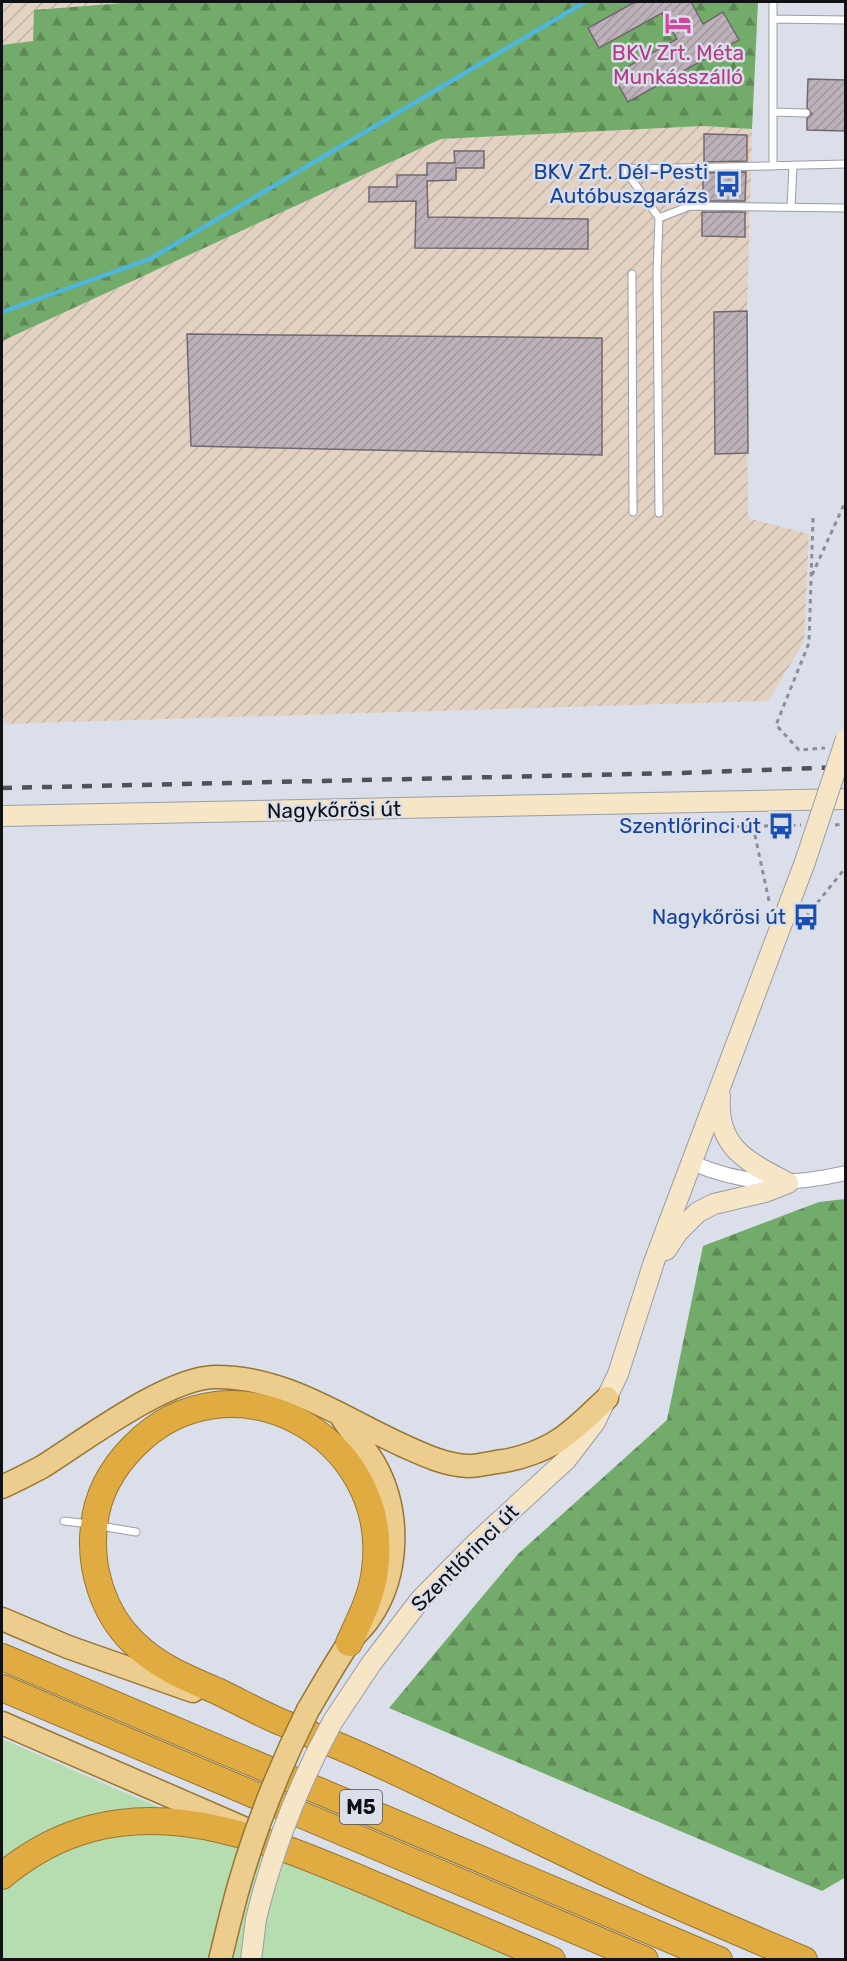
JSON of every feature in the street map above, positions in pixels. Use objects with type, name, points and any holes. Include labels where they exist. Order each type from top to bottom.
[{"type":"highway","points":[[271,1718],[170,1671],[131,1640],[113,1615],[100,1589],[93,1553],[94,1524],[100,1497],[114,1470],[132,1448],[154,1429],[180,1416],[208,1407],[246,1406],[284,1414],[318,1433],[344,1455],[362,1483],[373,1513],[377,1553],[371,1592],[349,1643]]},
{"type":"highway","name":"M5","points":[[2,1657],[719,1959]]},
{"type":"highway","name":"M5","points":[[2,1688],[256,1793],[645,1959]]},
{"type":"highway","name":"M5","points":[[271,1718],[375,1762],[651,1894],[804,1959]]},
{"type":"highway","points":[[2,1874],[31,1854],[63,1839],[99,1827],[135,1821],[189,1822],[290,1849],[552,1959]]},
{"type":"highway","points":[[778,1948],[815,1959]]},
{"type":"main road","name":"Szentlőrinci út","points":[[250,1959],[256,1919],[288,1812],[333,1721],[371,1664],[420,1600],[477,1542],[566,1460],[595,1422],[607,1398],[618,1374],[654,1262],[805,862],[840,743]]},
{"type":"main road","name":"Nagykőrösi út","points":[[2,816],[846,799]]},
{"type":"main road","points":[[721,1081],[719,1110],[723,1128],[733,1148],[752,1164],[788,1183]]},
{"type":"main road","points":[[654,1262],[698,1212],[714,1204],[765,1192],[788,1183]]},
{"type":"main road","points":[[2,1487],[39,1468],[127,1412],[155,1397],[182,1384],[211,1377],[235,1378],[273,1385],[301,1395],[373,1432],[437,1460],[469,1466],[513,1459],[557,1442],[577,1427],[607,1398]]},
{"type":"main road","points":[[220,1959],[245,1861],[286,1756],[308,1710],[349,1643],[369,1619],[383,1593],[389,1575],[393,1524],[382,1483],[374,1463],[339,1413]]},
{"type":"main road","name":"M5","points":[[2,1619],[68,1647],[271,1718]]},
{"type":"main road","points":[[2,1723],[290,1849]]},
{"type":"street","points":[[692,1163],[730,1177],[788,1183],[846,1173]]},
{"type":"lane","points":[[773,2],[773,166]]},
{"type":"lane","points":[[773,19],[846,20]]},
{"type":"lane","points":[[773,112],[806,113]]},
{"type":"lane","points":[[659,513],[657,273],[659,218],[623,166],[636,169],[846,164]]},
{"type":"lane","points":[[792,207],[793,165]]},
{"type":"lane","points":[[659,218],[690,206],[846,208]]},
{"type":"lane","points":[[632,274],[633,512]]},
{"type":"lane","points":[[64,1521],[136,1532]]},
{"type":"path","points":[[811,577],[846,500]]},
{"type":"path","points":[[813,518],[809,643],[776,725],[799,750],[840,743]]},
{"type":"path","points":[[835,825],[846,824]]},
{"type":"path","points":[[719,827],[803,825]]},
{"type":"path","points":[[753,826],[769,901]]},
{"type":"path","points":[[806,917],[846,867]]},
{"type":"shaded area","points":[[2,2],[136,2],[34,10],[33,41],[2,45]]},
{"type":"shaded area","points":[[703,126],[752,129],[747,311],[748,518],[809,534],[804,642],[768,701],[2,724],[2,341],[441,139]]},
{"type":"green space","points":[[136,2],[758,2],[752,129],[703,126],[441,139],[2,341],[2,45],[33,41],[34,10]]},
{"type":"green space","points":[[845,1199],[846,1877],[822,1891],[389,1708],[518,1554],[667,1420],[703,1246],[819,1202]]},
{"type":"green space","points":[[2,1739],[114,1788],[521,1959],[2,1959]]},
{"type":"building","points":[[635,2],[691,2],[703,24],[723,12],[739,40],[628,102],[613,75],[677,39],[662,13],[599,48],[588,28]]},
{"type":"building","points":[[808,79],[846,80],[846,131],[807,130],[807,118],[812,114],[807,108]]},
{"type":"building","points":[[704,134],[747,135],[747,161],[704,162]]},
{"type":"building","points":[[454,151],[484,151],[484,168],[456,168],[456,180],[427,181],[428,217],[588,219],[588,249],[415,248],[416,201],[369,202],[369,187],[397,187],[397,175],[427,175],[427,163],[455,163]]},
{"type":"building","points":[[746,172],[745,201],[703,201],[703,173]]},
{"type":"building","points":[[702,212],[745,212],[745,237],[702,236]]},
{"type":"building","points":[[747,311],[748,453],[715,454],[714,312]]},
{"type":"building","points":[[187,334],[602,338],[602,455],[191,446]]},
{"type":"waterway","points":[[2,312],[150,259],[585,2]]},
{"type":"railway","points":[[2,788],[679,773],[846,767]]},
{"type":"place","name":"BKV Zrt. Méta Munkásszálló","points":[[678,23]]},
{"type":"place","name":"BKV Zrt. Dél-Pesti Autóbuszgarázs","points":[[728,184]]},
{"type":"place","name":"Szentlőrinci út","points":[[781,826]]},
{"type":"place","name":"Nagykőrösi út","points":[[806,917]]}]
